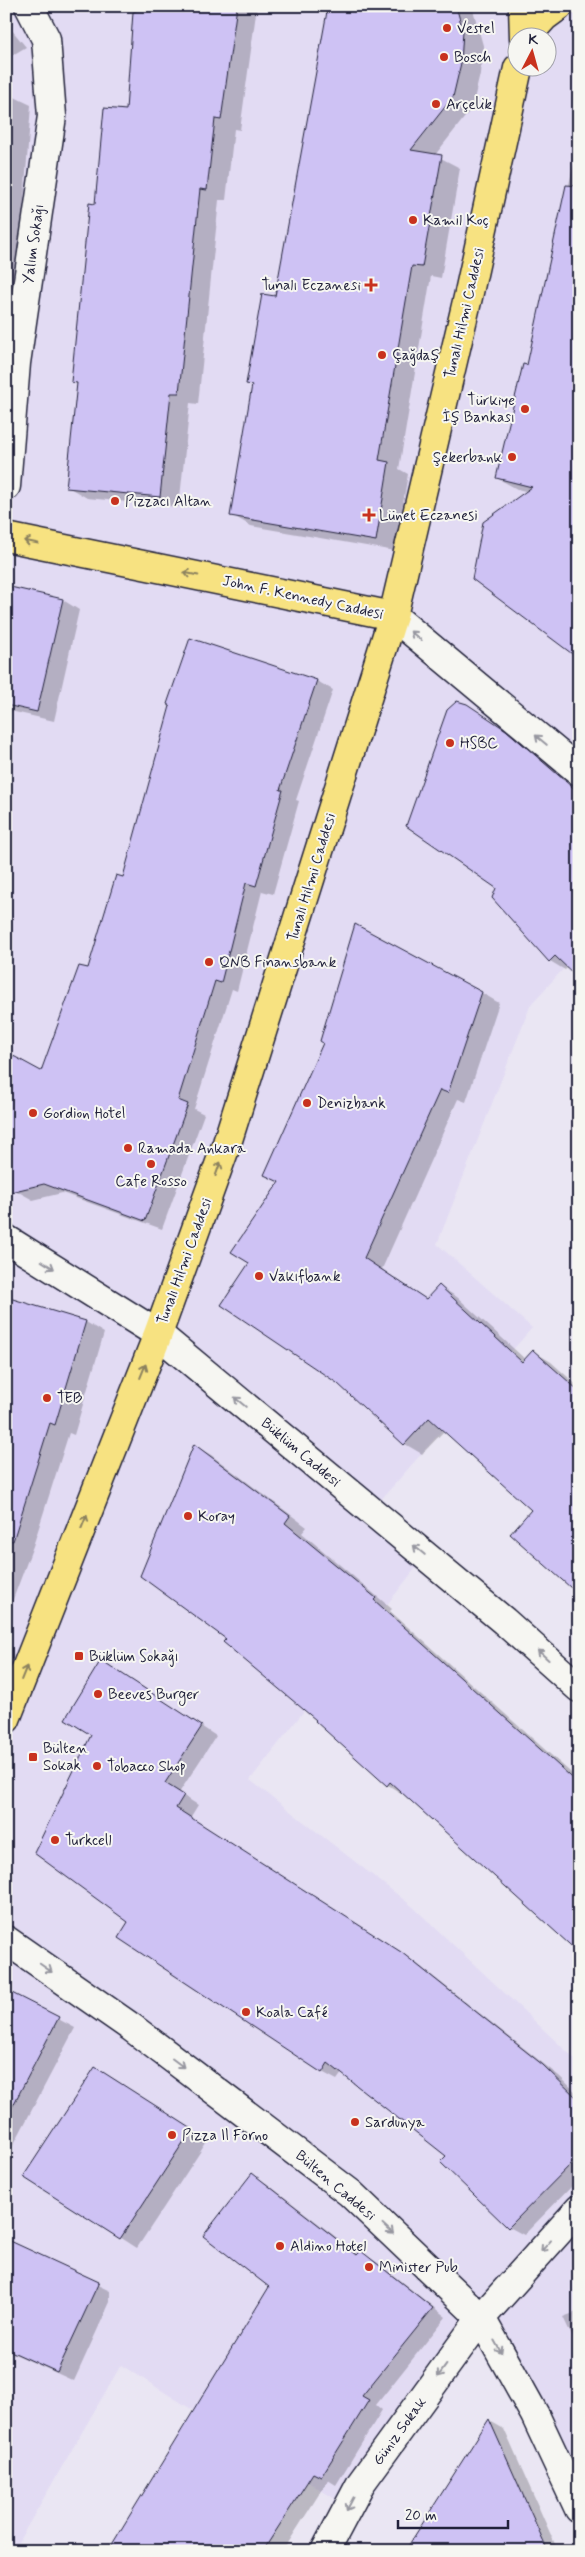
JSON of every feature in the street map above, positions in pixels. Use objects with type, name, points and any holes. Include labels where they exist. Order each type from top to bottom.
[{"type":"main road","points":[[523,6],[524,28]]},
{"type":"main road","points":[[534,28],[559,6]]},
{"type":"main road","name":"Tunalı Hilmi Caddesi","points":[[6,1719],[158,1334],[227,1143],[393,616],[468,297],[516,78]]},
{"type":"main road","name":"John F. Kennedy Caddesi","points":[[6,537],[393,616]]},
{"type":"street","name":"Yalım Sokağı","points":[[6,486],[16,363],[52,116],[46,39],[29,6]]},
{"type":"street","name":"John F. Kennedy Caddesi","points":[[393,616],[579,771]]},
{"type":"street","name":"Büklüm Caddesi","points":[[6,1239],[158,1334],[497,1615],[579,1688]]},
{"type":"street","name":"Bülten Caddesi","points":[[6,1940],[132,2027],[350,2193],[481,2318],[535,2415],[579,2509]]},
{"type":"street","name":"Güniz Sokak","points":[[325,2551],[361,2483],[481,2318],[579,2209]]},
{"type":"shaded area","points":[[6,6],[579,6],[579,952],[531,1004],[437,1244],[532,1328],[371,1511],[425,1556],[250,1780],[412,1906],[579,2063],[579,2509],[481,2318],[348,2507],[121,2365],[13,2551],[6,2551]]},
{"type":"building","points":[[149,6],[237,6],[221,120],[215,119],[207,190],[200,189],[179,393],[171,393],[160,497],[66,488],[77,383],[71,382],[89,203],[95,204],[104,108],[126,110],[133,12]]},
{"type":"building","points":[[328,6],[456,6],[463,31],[461,63],[453,97],[411,150],[442,155],[422,267],[412,266],[379,460],[389,462],[376,541],[230,516],[252,385],[246,384],[262,294],[275,296]]},
{"type":"building","points":[[566,185],[579,186],[579,659],[472,579],[483,522],[532,487],[496,478],[523,364],[527,365]]},
{"type":"building","points":[[6,586],[63,599],[37,712],[6,705]]},
{"type":"building","points":[[190,638],[317,680],[280,790],[283,790],[256,886],[246,883],[221,983],[215,981],[178,1100],[188,1104],[145,1221],[44,1184],[6,1193],[6,1052],[41,1071],[79,966],[88,968],[116,875],[123,877],[170,706],[167,704]]},
{"type":"building","points":[[457,701],[467,704],[506,730],[579,793],[579,979],[555,956],[549,962],[492,898],[496,888],[406,826],[447,710]]},
{"type":"building","points":[[355,924],[482,992],[448,1093],[440,1090],[364,1258],[426,1299],[439,1285],[522,1362],[533,1350],[579,1391],[579,1595],[510,1534],[531,1510],[429,1418],[404,1445],[337,1383],[221,1305],[249,1263],[231,1252],[279,1182],[264,1175],[323,1043],[320,1041]]},
{"type":"building","points":[[6,1297],[86,1321],[55,1425],[50,1423],[13,1541],[6,1540]]},
{"type":"building","points":[[194,1444],[290,1516],[285,1523],[376,1598],[374,1600],[579,1784],[579,1953],[390,1782],[387,1786],[316,1720],[223,1642],[226,1639],[140,1576]]},
{"type":"building","points":[[101,1660],[202,1726],[165,1783],[184,1795],[176,1808],[401,1952],[543,2065],[579,2100],[579,2156],[508,2228],[440,2162],[446,2156],[328,2063],[322,2073],[118,1938],[128,1922],[34,1853],[91,1735],[65,1719]]},
{"type":"building","points":[[6,1990],[59,2017],[6,2119]]},
{"type":"building","points":[[95,2067],[192,2129],[120,2239],[23,2177]]},
{"type":"building","points":[[252,2173],[357,2255],[361,2251],[433,2308],[362,2396],[369,2400],[321,2477],[313,2473],[263,2551],[108,2551],[269,2287],[203,2236]]},
{"type":"building","points":[[6,2239],[99,2282],[57,2372],[6,2349]]},
{"type":"building","points":[[489,2419],[548,2551],[405,2551]]},
{"type":"place","name":"Vestel","points":[[447,28]]},
{"type":"place","name":"Bosch","points":[[444,57]]},
{"type":"place","name":"Arçelik","points":[[436,104]]},
{"type":"place","name":"Kamil Koç","points":[[413,220]]},
{"type":"place","name":"Tunalı Eczanesi","points":[[371,285]]},
{"type":"place","name":"Çağdaş","points":[[382,355]]},
{"type":"place","name":"Türkiye İş Bankası","points":[[525,409]]},
{"type":"place","name":"Şekerbank","points":[[512,457]]},
{"type":"place","name":"Pizzacı Altan","points":[[115,501]]},
{"type":"place","name":"Lünet Eczanesi","points":[[369,515]]},
{"type":"place","name":"HSBC","points":[[450,743]]},
{"type":"place","name":"QNB Finansbank","points":[[209,962]]},
{"type":"place","name":"Denizbank","points":[[307,1103]]},
{"type":"place","name":"Gordion Hotel","points":[[33,1113]]},
{"type":"place","name":"Ramada Ankara","points":[[128,1148]]},
{"type":"place","name":"Cafe Rosso","points":[[151,1164]]},
{"type":"place","name":"Vakıfbank","points":[[259,1276]]},
{"type":"place","name":"TEB","points":[[47,1398]]},
{"type":"place","name":"Koray","points":[[188,1516]]},
{"type":"place","name":"Büklüm Sokağı","points":[[79,1656]]},
{"type":"place","name":"Beeves Burger","points":[[98,1694]]},
{"type":"place","name":"Bülten Sokak","points":[[33,1757]]},
{"type":"place","name":"Tobacco Shop","points":[[97,1766]]},
{"type":"place","name":"Turkcell","points":[[55,1840]]},
{"type":"place","name":"Koala Café","points":[[246,2012]]},
{"type":"place","name":"Sardunya","points":[[355,2122]]},
{"type":"place","name":"Pizza Il Forno","points":[[172,2135]]},
{"type":"place","name":"Aldino Hotel","points":[[280,2246]]},
{"type":"place","name":"Minister Pub","points":[[369,2267]]}]
